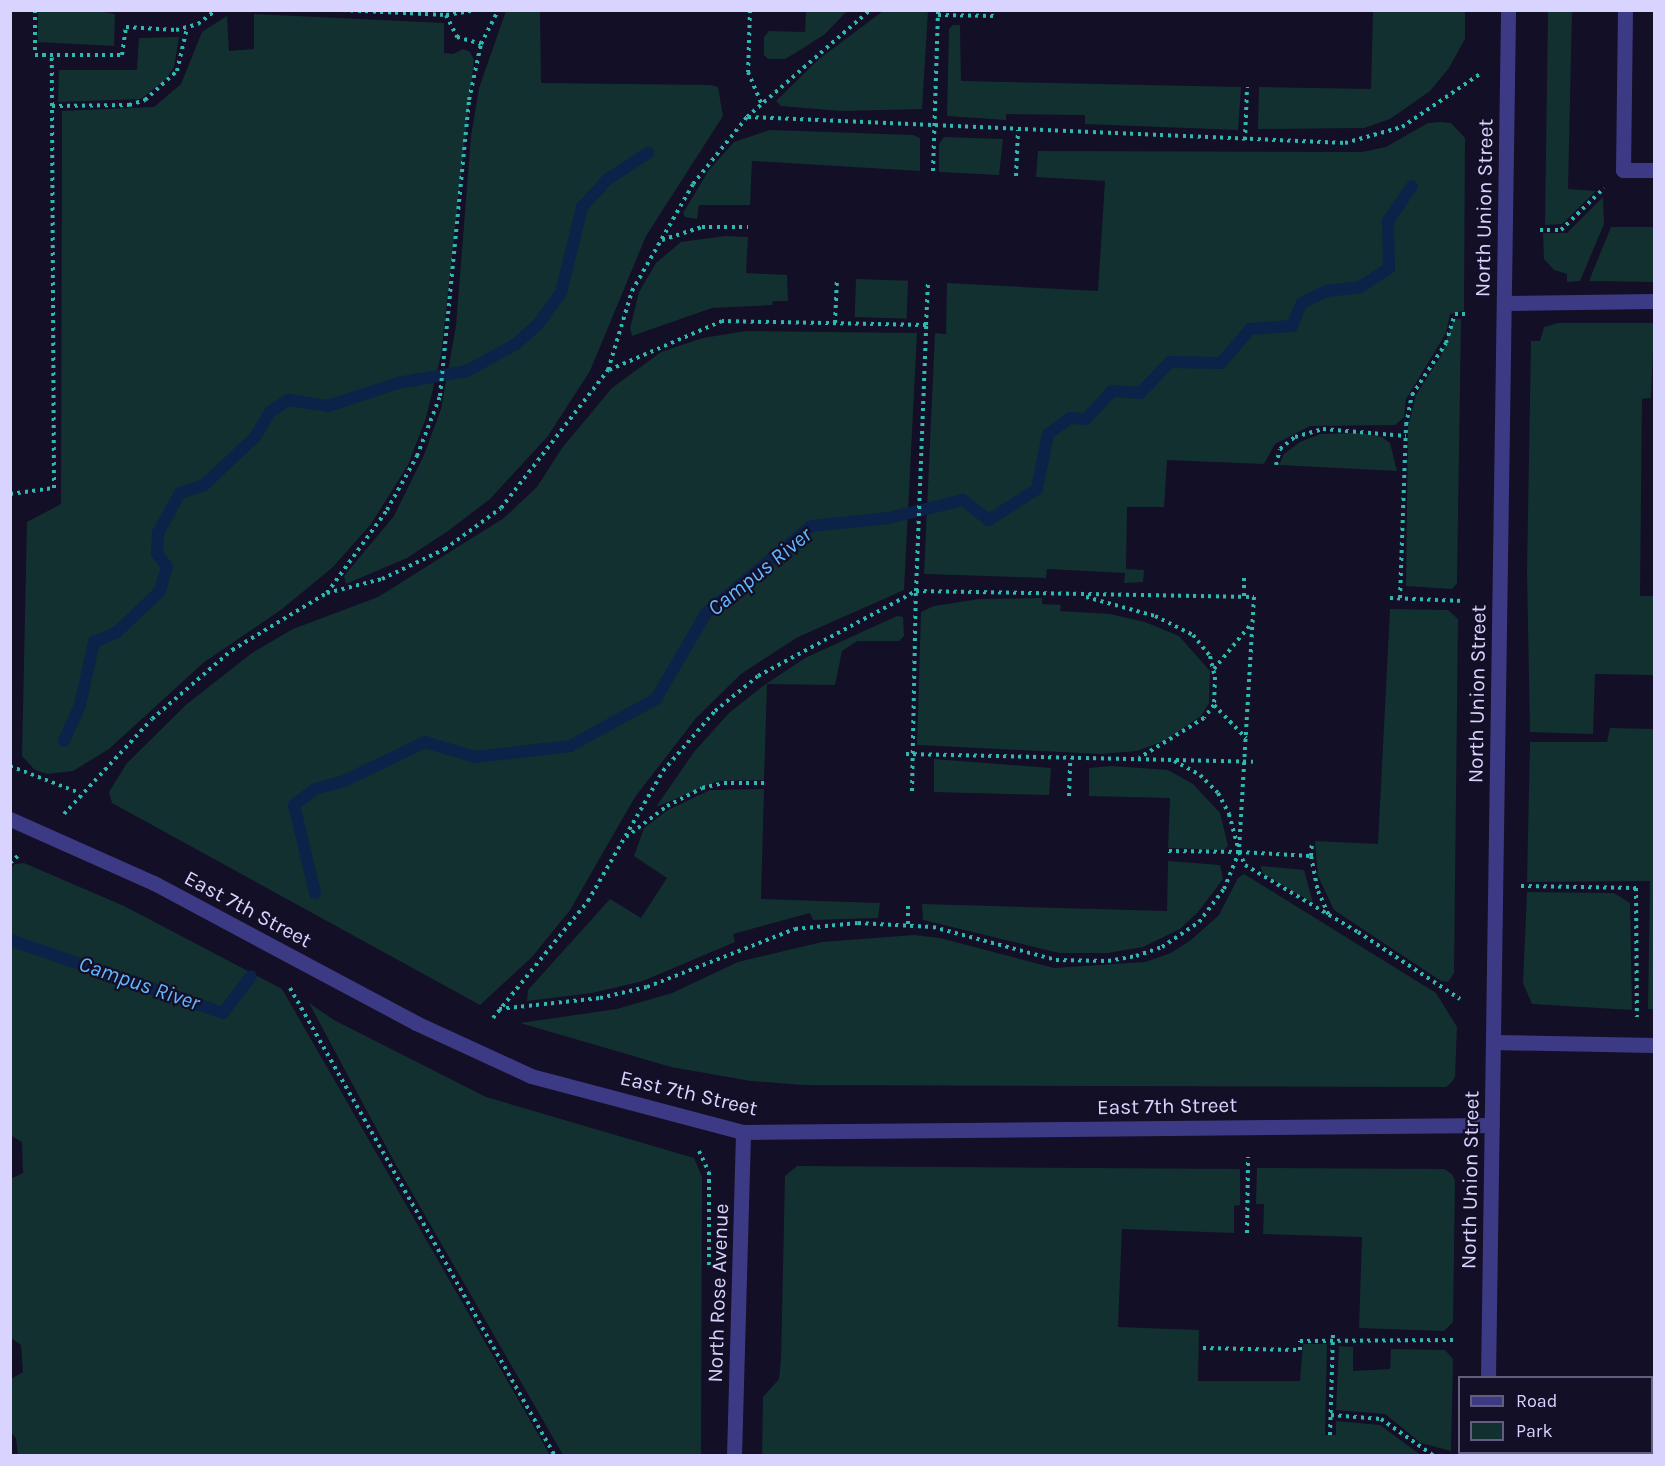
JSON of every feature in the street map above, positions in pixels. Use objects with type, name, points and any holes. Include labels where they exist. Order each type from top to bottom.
[{"type":"street","name":"North Union Street","points":[[1488,1376],[1508,10]]},
{"type":"street","points":[[1625,10],[1623,170],[1654,170]]},
{"type":"street","points":[[1504,303],[1654,301]]},
{"type":"street","name":"East 7th Street","points":[[10,819],[154,883],[416,1023],[531,1076],[743,1131],[1492,1125]]},
{"type":"street","points":[[1493,1042],[1654,1045]]},
{"type":"street","name":"North Rose Avenue","points":[[734,1455],[743,1131]]},
{"type":"path","points":[[35,10],[35,54],[122,55],[126,27],[187,27],[216,10]]},
{"type":"path","points":[[343,10],[446,15],[476,10]]},
{"type":"path","points":[[327,593],[387,510],[417,456],[440,396],[461,157],[481,44],[498,10]]},
{"type":"path","points":[[750,10],[748,72],[762,103]]},
{"type":"path","points":[[10,863],[76,803],[81,794],[152,718],[232,650],[327,593],[382,579],[445,549],[501,508],[608,370],[632,291],[693,184],[747,117],[870,10]]},
{"type":"path","points":[[933,171],[938,13],[997,16]]},
{"type":"path","points":[[446,15],[457,37],[481,44]]},
{"type":"path","points":[[52,106],[129,105],[145,100],[177,70],[187,27]]},
{"type":"path","points":[[10,494],[54,488],[52,54]]},
{"type":"path","points":[[747,117],[936,128],[1345,143],[1402,127],[1508,55]]},
{"type":"path","points":[[1245,140],[1246,87]]},
{"type":"path","points":[[1016,176],[1018,130]]},
{"type":"path","points":[[1540,231],[1561,230],[1623,170]]},
{"type":"path","points":[[661,240],[702,227],[748,227]]},
{"type":"path","points":[[835,323],[837,278]]},
{"type":"path","points":[[912,791],[916,591],[928,282]]},
{"type":"path","points":[[1400,598],[1406,436],[1412,395],[1446,343],[1455,314],[1467,314]]},
{"type":"path","points":[[608,370],[722,321],[926,325]]},
{"type":"path","points":[[1276,465],[1280,449],[1295,437],[1323,429],[1406,436]]},
{"type":"path","points":[[1244,578],[1244,596]]},
{"type":"path","points":[[493,1018],[588,901],[663,771],[715,711],[758,676],[916,591],[1261,597]]},
{"type":"path","points":[[1080,595],[1155,616],[1193,635],[1210,656],[1214,670],[1214,705],[1204,718],[1187,731],[1136,760]]},
{"type":"path","points":[[499,1009],[600,998],[647,987],[795,928],[858,922],[933,927],[1056,960],[1108,961],[1136,956],[1162,947],[1199,922],[1224,889],[1239,852],[1254,597]]},
{"type":"path","points":[[1390,598],[1464,601]]},
{"type":"path","points":[[1214,670],[1252,623]]},
{"type":"path","points":[[1214,705],[1246,738]]},
{"type":"path","points":[[906,754],[1253,762]]},
{"type":"path","points":[[1069,796],[1070,758]]},
{"type":"path","points":[[1173,760],[1200,775],[1218,793],[1229,813],[1239,852],[1245,865],[1460,999]]},
{"type":"path","points":[[10,766],[81,794]]},
{"type":"path","points":[[623,840],[667,806],[702,788],[724,783],[764,783]]},
{"type":"path","points":[[1312,841],[1311,856],[1318,891],[1329,916]]},
{"type":"path","points":[[17,849],[33,857]]},
{"type":"path","points":[[1168,851],[1311,856]]},
{"type":"path","points":[[1496,886],[1636,888],[1637,1018]]},
{"type":"path","points":[[908,903],[908,924]]},
{"type":"path","points":[[297,987],[287,982],[555,1455]]},
{"type":"path","points":[[693,1146],[703,1155],[709,1172],[709,1278]]},
{"type":"path","points":[[1247,1233],[1248,1157]]},
{"type":"path","points":[[1330,1435],[1333,1335]]},
{"type":"path","points":[[1203,1348],[1300,1350],[1300,1341],[1456,1340]]},
{"type":"path","points":[[1331,1415],[1382,1419],[1434,1455]]},
{"type":"green space","points":[[94,10],[115,14],[114,46],[38,42],[38,11]]},
{"type":"green space","points":[[506,11],[540,11],[541,83],[711,85],[718,87],[723,116],[646,236],[590,371],[548,436],[490,499],[448,531],[407,558],[346,584],[344,576],[394,516],[424,455],[441,409],[456,326],[471,136],[479,88]]},
{"type":"green space","points":[[806,11],[847,11],[825,34],[797,52],[785,59],[768,59],[764,55],[764,37],[769,31],[805,32]]},
{"type":"green space","points":[[883,11],[928,11],[922,109],[841,111],[781,106],[776,101],[819,59]]},
{"type":"green space","points":[[1373,11],[1465,11],[1465,39],[1449,68],[1430,91],[1390,119],[1364,128],[1258,129],[1259,87],[1371,89]]},
{"type":"green space","points":[[1548,11],[1572,11],[1568,189],[1596,191],[1562,224],[1545,225]]},
{"type":"green space","points":[[254,14],[444,23],[444,53],[453,54],[463,49],[470,52],[474,60],[441,355],[426,418],[408,465],[371,524],[333,567],[282,609],[203,663],[109,749],[73,771],[47,774],[35,770],[22,756],[27,522],[61,504],[62,111],[154,107],[181,84],[202,32],[227,16],[229,51],[254,49]]},
{"type":"green space","points":[[953,25],[960,25],[961,81],[1241,87],[1238,130],[1085,124],[1085,115],[1006,114],[1006,120],[947,116],[949,29]]},
{"type":"green space","points":[[179,37],[174,67],[166,79],[141,99],[58,102],[59,70],[137,70],[139,38]]},
{"type":"green space","points":[[1428,123],[1451,123],[1465,138],[1464,311],[1450,314],[1446,333],[1406,399],[1404,417],[1395,425],[1310,426],[1275,444],[1264,464],[1167,460],[1164,507],[1127,507],[1126,569],[1144,570],[1143,582],[1124,583],[1125,573],[1047,569],[1046,578],[924,574],[935,333],[946,334],[947,283],[1098,291],[1105,181],[1036,177],[1038,151],[1362,152],[1386,147]]},
{"type":"green space","points":[[770,130],[913,135],[920,138],[920,171],[752,161],[750,205],[699,205],[697,219],[685,217],[683,213],[709,170],[734,142]]},
{"type":"green space","points":[[944,137],[1003,139],[999,175],[939,172],[939,144]]},
{"type":"green space","points":[[1603,197],[1604,224],[1580,281],[1567,282],[1567,274],[1554,270],[1544,259],[1543,233],[1567,233]]},
{"type":"green space","points":[[1611,227],[1654,227],[1654,282],[1589,281]]},
{"type":"green space","points":[[725,236],[748,237],[746,273],[787,275],[788,301],[773,301],[772,305],[712,308],[632,336],[630,328],[639,292],[656,263],[681,242]]},
{"type":"green space","points":[[856,279],[908,281],[907,319],[855,317]]},
{"type":"green space","points":[[1461,319],[1457,583],[1452,589],[1406,586],[1408,427],[1416,395],[1441,356],[1453,320]]},
{"type":"green space","points":[[1558,323],[1654,323],[1651,398],[1642,399],[1640,596],[1654,596],[1654,675],[1595,674],[1593,734],[1530,732],[1527,572],[1531,341],[1540,341],[1544,327]]},
{"type":"green space","points":[[746,331],[917,333],[904,590],[798,637],[741,674],[696,718],[635,797],[570,910],[532,957],[480,1005],[112,803],[109,792],[127,763],[187,704],[252,653],[293,629],[378,597],[504,518],[537,487],[562,448],[612,388],[661,352],[703,338]]},
{"type":"green space","points":[[1360,433],[1382,437],[1390,443],[1397,471],[1279,465],[1284,454],[1300,442],[1320,434]]},
{"type":"green space","points":[[1042,598],[1042,604],[1061,605],[1060,611],[1110,614],[1145,622],[1179,636],[1210,671],[1209,703],[1201,716],[1164,741],[1137,751],[1101,754],[917,745],[921,612],[934,606],[979,599]]},
{"type":"green space","points":[[1390,609],[1448,610],[1458,619],[1454,973],[1448,982],[1441,981],[1334,910],[1318,876],[1315,841],[1378,844]]},
{"type":"green space","points":[[897,616],[903,617],[904,636],[899,641],[857,641],[842,651],[835,685],[767,684],[764,780],[718,781],[656,807],[694,752],[729,713],[763,686],[805,658]]},
{"type":"green space","points":[[1610,728],[1654,729],[1654,1009],[1648,1009],[1650,881],[1527,882],[1530,742],[1607,742]]},
{"type":"green space","points":[[934,759],[1051,768],[1049,795],[934,792]]},
{"type":"green space","points":[[1112,766],[1168,770],[1193,784],[1220,813],[1228,846],[1224,850],[1168,848],[1170,798],[1089,796],[1089,768]]},
{"type":"green space","points":[[764,789],[761,899],[880,903],[878,918],[813,920],[810,913],[733,934],[735,942],[643,981],[592,993],[527,1001],[528,990],[610,899],[641,918],[667,878],[634,856],[644,828],[668,810],[710,790]]},
{"type":"green space","points":[[1168,861],[1220,865],[1223,879],[1198,912],[1180,929],[1143,947],[1108,953],[1059,953],[923,920],[922,904],[1167,911]]},
{"type":"green space","points":[[24,863],[124,906],[282,989],[550,1455],[18,1455],[16,1438],[11,1433],[11,1379],[23,1372],[21,1345],[11,1338],[10,1179],[23,1173],[22,1142],[10,1135],[10,869],[15,864]]},
{"type":"green space","points":[[1261,866],[1304,870],[1313,903],[1262,873]]},
{"type":"green space","points":[[1244,874],[1436,993],[1457,1027],[1455,1077],[1451,1083],[1446,1087],[803,1085],[751,1081],[671,1067],[520,1023],[617,1009],[672,993],[738,962],[822,942],[914,935],[940,938],[1054,968],[1145,962],[1171,953],[1191,940],[1219,915],[1238,878]]},
{"type":"green space","points":[[1527,892],[1614,893],[1630,903],[1632,1010],[1532,1004],[1523,983]]},
{"type":"green space","points":[[309,1003],[334,1020],[486,1097],[694,1158],[702,1177],[701,1455],[563,1455],[396,1165]]},
{"type":"green space","points":[[797,1166],[1240,1169],[1240,1205],[1234,1206],[1234,1233],[1122,1229],[1118,1327],[1199,1330],[1198,1381],[1300,1381],[1303,1344],[1327,1344],[1325,1435],[1336,1435],[1336,1421],[1380,1425],[1421,1455],[762,1455],[763,1397],[779,1379],[781,1359],[785,1176]]},
{"type":"green space","points":[[1257,1168],[1444,1169],[1452,1174],[1455,1181],[1453,1322],[1444,1331],[1359,1328],[1362,1237],[1263,1234],[1264,1204],[1256,1204]]},
{"type":"green space","points":[[1339,1346],[1353,1347],[1353,1371],[1390,1369],[1391,1349],[1445,1350],[1453,1359],[1451,1451],[1421,1443],[1385,1414],[1336,1410]]},
{"type":"waterway","points":[[64,741],[80,705],[94,642],[117,632],[160,591],[167,567],[157,553],[158,533],[180,493],[204,485],[255,437],[270,412],[288,400],[328,406],[398,383],[467,371],[516,344],[539,323],[561,293],[582,207],[608,179],[648,153]]},
{"type":"waterway","name":"Campus River","points":[[315,893],[294,805],[315,789],[342,782],[425,742],[475,757],[570,746],[656,699],[706,613],[811,526],[889,518],[963,500],[989,520],[1037,489],[1048,434],[1070,418],[1086,419],[1112,391],[1140,393],[1170,362],[1221,363],[1250,329],[1292,326],[1302,303],[1327,291],[1360,287],[1389,268],[1388,221],[1412,186]]},
{"type":"waterway","name":"Campus River","points":[[10,940],[223,1013],[251,976]]}]
